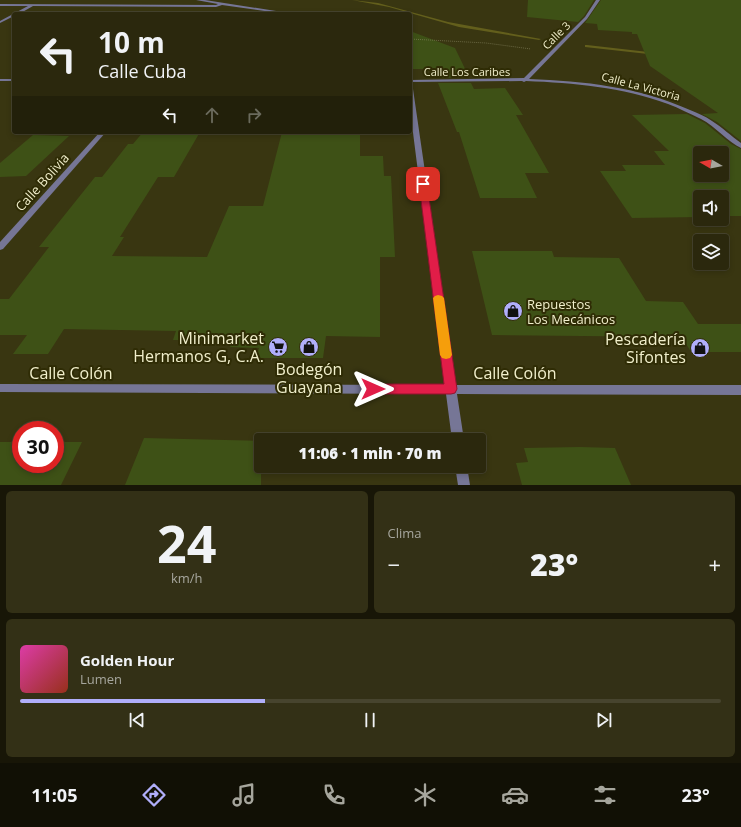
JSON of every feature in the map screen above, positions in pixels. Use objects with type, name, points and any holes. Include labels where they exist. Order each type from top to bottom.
[{"type":"street","points":[[19,12],[43,0]]},
{"type":"street","points":[[198,0],[279,12]]},
{"type":"street","name":"Calle 3","points":[[524,81],[586,18],[598,0]]},
{"type":"street","points":[[0,5],[216,6],[221,4]]},
{"type":"street","points":[[212,11],[216,6]]},
{"type":"street","points":[[0,22],[12,16]]},
{"type":"street","points":[[0,80],[12,80]]},
{"type":"street","name":"Calle Los Caribes","points":[[412,81],[524,81]]},
{"type":"street","name":"Calle La Victoria","points":[[524,81],[593,83],[636,92],[683,108],[706,119],[741,146]]},
{"type":"street","points":[[412,104],[457,433]]},
{"type":"street","name":"Calle Bolivia","points":[[0,247],[101,134]]},
{"type":"street","name":"Calle Colón","points":[[0,388],[741,390]]},
{"type":"street","points":[[462,473],[464,485]]},
{"type":"path","points":[[412,39],[437,39],[510,46],[551,53]]},
{"type":"building","points":[[528,0],[594,0],[584,16],[578,22],[527,17]]},
{"type":"building","points":[[601,0],[741,0],[741,141],[717,122],[702,114],[718,113],[650,66],[637,34],[632,34],[632,32],[598,30],[597,24],[585,23]]},
{"type":"building","points":[[412,32],[455,48],[469,77],[436,78],[433,69],[412,69]]},
{"type":"building","points":[[438,83],[471,83],[474,89],[505,88],[523,115],[516,115],[549,173],[525,173],[537,198],[480,198],[459,132],[457,132]]},
{"type":"building","points":[[687,114],[705,123],[731,144],[741,149],[741,216],[729,216],[729,190],[693,190],[693,217],[632,218],[600,171],[626,171],[622,165],[665,165],[654,151],[669,151],[632,115]]},
{"type":"building","points":[[141,134],[199,134],[174,177],[158,177],[120,237],[124,237],[112,256],[207,257],[229,206],[263,206],[281,134],[360,134],[360,156],[383,156],[384,176],[391,176],[395,257],[380,257],[380,337],[326,336],[323,358],[256,358],[259,348],[230,347],[232,341],[173,340],[176,331],[64,329],[48,354],[13,354],[27,335],[0,335],[0,299],[9,299],[49,247],[39,247],[95,177],[102,177],[128,144],[133,144]]},
{"type":"building","points":[[33,135],[69,136],[26,176],[0,177],[0,163]]},
{"type":"building","points":[[472,251],[552,251],[554,257],[619,258],[646,301],[683,302],[698,324],[741,324],[741,352],[691,352],[682,337],[492,335]]},
{"type":"building","points":[[144,438],[254,441],[254,473],[261,473],[261,485],[125,485]]},
{"type":"building","points":[[0,442],[12,442],[12,473],[64,473],[64,442],[82,442],[61,485],[0,485]]},
{"type":"building","points":[[524,448],[615,448],[631,485],[522,485],[516,463],[528,462]]},
{"type":"waterway","points":[[354,0],[390,6],[409,12]]},
{"type":"waterway","points":[[412,13],[447,23],[539,39]]},
{"type":"waterway","points":[[587,46],[657,54]]},
{"type":"slow traffic","points":[[438,298],[446,355]]},
{"type":"place","name":"Repuestos Los Mecánicos","points":[[513,311]]},
{"type":"place","name":"Minimarket Hermanos G, C.A.","points":[[278,347]]},
{"type":"place","name":"Bodegón Guayana","points":[[309,347]]},
{"type":"place","name":"Pescadería Sifontes","points":[[700,348]]},
{"type":"route","points":[[373,389],[451,389],[423,184]]}]
